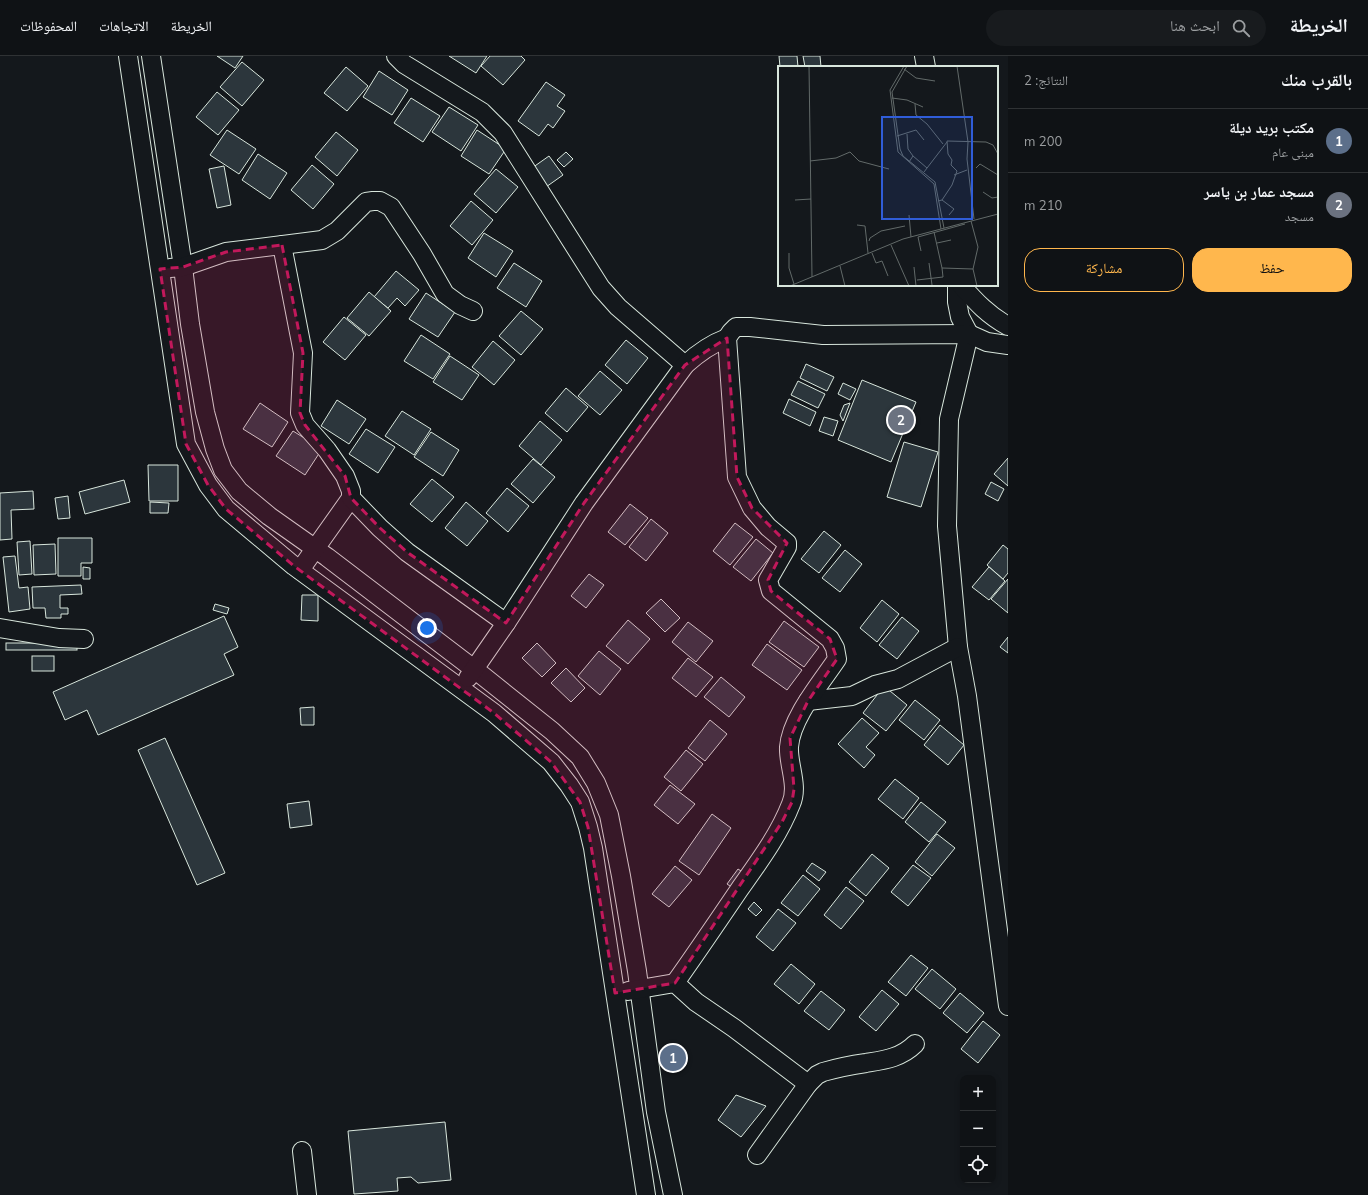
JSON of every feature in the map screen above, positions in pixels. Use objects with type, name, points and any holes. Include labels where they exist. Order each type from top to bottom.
[{"type":"street","points":[[128,56],[186,444],[208,485],[226,509],[300,570],[494,713],[551,762],[569,784],[580,802],[593,848],[646,1195]]},
{"type":"street","points":[[151,56],[183,267],[190,324],[205,412],[215,449],[223,470],[238,491],[269,516],[315,548],[475,670],[552,731],[580,757],[596,783],[609,815],[621,876],[639,989],[656,1112],[673,1195]]},
{"type":"street","points":[[396,56],[404,64],[482,112],[503,133],[601,288],[618,307],[685,364]]},
{"type":"street","points":[[924,56],[926,66]]},
{"type":"street","points":[[160,269],[183,267],[226,252],[322,240],[337,231],[366,202],[373,200],[380,201],[391,207],[422,254],[445,294],[473,312]]},
{"type":"street","points":[[282,245],[303,353],[300,414],[305,426],[327,450],[345,476],[351,491],[351,498],[300,570]]},
{"type":"street","points":[[957,286],[957,302],[960,317],[969,334],[949,419],[947,526],[958,647],[968,704],[1008,1006]]},
{"type":"street","points":[[961,286],[983,310],[994,319],[1008,326]]},
{"type":"street","points":[[460,688],[475,670],[584,503],[685,364],[709,346],[727,338],[736,327],[750,327],[823,335],[969,334],[987,342],[1008,345]]},
{"type":"street","points":[[615,993],[675,983],[760,861],[792,802],[794,789],[789,748],[790,738],[808,701],[837,659],[835,648],[830,639],[771,591],[768,580],[787,547],[787,543],[768,527],[752,508],[737,477],[727,338]]},
{"type":"street","points":[[351,498],[407,552],[506,623]]},
{"type":"street","points":[[0,628],[59,638],[84,639]]},
{"type":"street","points":[[808,701],[852,696],[875,685],[898,679],[958,647]]},
{"type":"street","points":[[675,983],[696,1002],[734,1028],[808,1084]]},
{"type":"street","points":[[757,1155],[808,1084],[817,1074],[867,1062],[884,1061],[896,1057],[910,1049],[915,1044]]},
{"type":"street","points":[[302,1152],[307,1195]]},
{"type":"highlighted area","points":[[282,245],[303,353],[300,413],[305,425],[345,476],[351,498],[380,528],[407,552],[506,623],[584,503],[685,365],[727,338],[737,477],[752,508],[787,543],[768,580],[771,591],[830,639],[837,659],[808,701],[790,738],[794,789],[792,802],[782,822],[675,983],[615,993],[588,827],[580,802],[551,762],[494,713],[294,566],[226,509],[208,485],[186,444],[160,269],[183,267],[226,252]]},
{"type":"building","points":[[217,56],[243,56],[235,68]]},
{"type":"building","points":[[449,56],[487,56],[476,73]]},
{"type":"building","points":[[490,56],[521,56],[525,60],[503,85],[481,66]]},
{"type":"building","points":[[779,56],[797,56],[798,66],[780,66]]},
{"type":"building","points":[[803,56],[820,56],[821,66],[805,66]]},
{"type":"building","points":[[242,62],[264,80],[242,106],[220,87]]},
{"type":"building","points":[[346,67],[368,86],[347,111],[324,93]]},
{"type":"building","points":[[379,71],[408,90],[392,115],[363,97]]},
{"type":"building","points":[[546,82],[565,95],[557,106],[565,111],[553,128],[548,124],[539,136],[518,121]]},
{"type":"building","points":[[217,92],[239,110],[218,135],[196,117]]},
{"type":"building","points":[[411,98],[440,116],[423,142],[394,123]]},
{"type":"building","points":[[449,107],[478,125],[461,151],[432,132]]},
{"type":"building","points":[[227,130],[256,149],[239,174],[210,155]]},
{"type":"building","points":[[477,130],[506,149],[489,174],[461,156]]},
{"type":"building","points":[[336,132],[358,150],[337,176],[315,157]]},
{"type":"building","points":[[566,152],[573,159],[564,167],[557,160]]},
{"type":"building","points":[[258,154],[287,173],[270,199],[242,180]]},
{"type":"building","points":[[549,156],[563,175],[546,187],[532,168]]},
{"type":"building","points":[[312,165],[334,184],[313,209],[291,190]]},
{"type":"building","points":[[224,166],[231,205],[217,208],[209,169]]},
{"type":"building","points":[[496,169],[518,187],[496,213],[474,194]]},
{"type":"building","points":[[471,201],[493,220],[472,245],[450,226]]},
{"type":"building","points":[[484,233],[513,251],[496,277],[468,258]]},
{"type":"building","points":[[514,263],[542,281],[526,307],[497,288]]},
{"type":"building","points":[[396,271],[419,290],[405,306],[397,298],[388,308],[374,297]]},
{"type":"building","points":[[369,292],[391,311],[369,336],[347,318]]},
{"type":"building","points":[[426,293],[455,312],[438,337],[409,319]]},
{"type":"building","points":[[521,311],[543,329],[521,355],[499,336]]},
{"type":"building","points":[[344,317],[366,335],[345,360],[323,342]]},
{"type":"building","points":[[421,335],[450,354],[433,379],[404,361]]},
{"type":"building","points":[[626,340],[648,358],[627,384],[605,365]]},
{"type":"building","points":[[493,341],[515,360],[494,385],[472,367]]},
{"type":"building","points":[[450,356],[479,375],[462,400],[433,382]]},
{"type":"building","points":[[806,364],[834,377],[827,391],[800,378]]},
{"type":"building","points":[[600,371],[622,390],[600,415],[578,396]]},
{"type":"building","points":[[862,380],[916,402],[891,462],[838,440]]},
{"type":"building","points":[[798,381],[825,394],[818,408],[791,395]]},
{"type":"building","points":[[843,383],[856,389],[850,400],[838,394]]},
{"type":"building","points":[[566,388],[588,407],[567,432],[545,413]]},
{"type":"building","points":[[789,399],[816,412],[810,426],[783,413]]},
{"type":"building","points":[[337,400],[366,419],[349,444],[321,426]]},
{"type":"building","points":[[260,403],[288,422],[272,447],[243,429]]},
{"type":"building","points":[[850,403],[843,421],[840,415],[844,405]]},
{"type":"building","points":[[402,411],[431,429],[414,455],[385,436]]},
{"type":"building","points":[[824,417],[838,421],[833,436],[819,431]]},
{"type":"building","points":[[540,421],[562,440],[541,465],[519,446]]},
{"type":"building","points":[[366,429],[395,447],[378,473],[349,454]]},
{"type":"building","points":[[293,431],[322,449],[305,475],[276,456]]},
{"type":"building","points":[[431,432],[459,450],[443,476],[414,457]]},
{"type":"building","points":[[904,442],[938,452],[921,507],[887,497]]},
{"type":"building","points":[[1008,458],[1008,486],[994,474]]},
{"type":"building","points":[[533,459],[555,477],[533,503],[511,484]]},
{"type":"building","points":[[148,465],[178,465],[178,501],[149,501]]},
{"type":"building","points":[[432,479],[454,497],[432,522],[410,504]]},
{"type":"building","points":[[124,480],[130,502],[85,514],[79,492]]},
{"type":"building","points":[[991,482],[1004,489],[998,501],[985,494]]},
{"type":"building","points":[[507,488],[529,506],[508,532],[486,513]]},
{"type":"building","points":[[33,491],[34,509],[11,510],[12,539],[0,540],[0,493]]},
{"type":"building","points":[[68,496],[70,518],[58,519],[55,498]]},
{"type":"building","points":[[150,502],[169,503],[168,513],[150,513]]},
{"type":"building","points":[[466,502],[488,521],[467,546],[445,528]]},
{"type":"building","points":[[630,504],[648,518],[625,545],[608,532]]},
{"type":"building","points":[[651,519],[668,533],[646,561],[629,547]]},
{"type":"building","points":[[735,523],[753,537],[730,565],[713,551]]},
{"type":"building","points":[[824,531],[841,545],[819,573],[801,559]]},
{"type":"building","points":[[58,538],[92,538],[92,563],[81,563],[81,576],[58,576]]},
{"type":"building","points":[[756,539],[773,553],[751,581],[733,567]]},
{"type":"building","points":[[30,541],[32,574],[19,575],[17,542]]},
{"type":"building","points":[[55,544],[56,574],[34,575],[33,545]]},
{"type":"building","points":[[1003,545],[1008,549],[1008,573],[1003,579],[987,565]]},
{"type":"building","points":[[845,550],[862,564],[840,592],[822,578]]},
{"type":"building","points":[[15,556],[19,588],[28,587],[30,609],[9,612],[3,557]]},
{"type":"building","points":[[83,567],[90,568],[90,579],[83,579]]},
{"type":"building","points":[[989,567],[1005,581],[989,600],[972,587]]},
{"type":"building","points":[[589,574],[604,585],[586,608],[571,596]]},
{"type":"building","points":[[1008,579],[1008,613],[991,599]]},
{"type":"building","points":[[81,585],[82,594],[60,595],[60,608],[68,608],[68,614],[61,614],[61,618],[46,618],[45,608],[33,608],[32,587]]},
{"type":"building","points":[[302,595],[318,595],[318,621],[301,620]]},
{"type":"building","points":[[661,599],[680,618],[665,632],[646,613]]},
{"type":"building","points":[[882,600],[899,614],[877,642],[860,628]]},
{"type":"building","points":[[215,604],[229,608],[227,614],[213,610]]},
{"type":"building","points":[[224,616],[238,647],[224,654],[234,675],[98,735],[87,710],[65,720],[53,692]]},
{"type":"building","points":[[902,617],[919,631],[897,659],[879,645]]},
{"type":"building","points":[[628,620],[650,639],[628,664],[606,646]]},
{"type":"building","points":[[784,621],[819,647],[804,667],[769,642]]},
{"type":"building","points":[[688,622],[713,641],[696,662],[672,642]]},
{"type":"building","points":[[1008,637],[1008,653],[1000,647]]},
{"type":"building","points":[[6,643],[77,643],[77,650],[6,650]]},
{"type":"building","points":[[537,643],[556,663],[542,677],[522,658]]},
{"type":"building","points":[[767,644],[802,670],[787,690],[752,665]]},
{"type":"building","points":[[599,651],[621,669],[600,695],[578,676]]},
{"type":"building","points":[[32,656],[54,656],[54,671],[32,671]]},
{"type":"building","points":[[688,658],[713,677],[696,697],[672,678]]},
{"type":"building","points":[[566,668],[585,688],[571,702],[551,683]]},
{"type":"building","points":[[721,677],[745,697],[729,717],[704,697]]},
{"type":"building","points":[[884,686],[907,705],[886,731],[863,713]]},
{"type":"building","points":[[915,700],[940,720],[924,740],[899,720]]},
{"type":"building","points":[[314,707],[314,725],[301,725],[300,708]]},
{"type":"building","points":[[862,718],[879,733],[866,747],[875,755],[864,768],[838,744]]},
{"type":"building","points":[[710,720],[727,734],[705,761],[688,748]]},
{"type":"building","points":[[940,725],[964,745],[948,765],[924,745]]},
{"type":"building","points":[[165,738],[225,873],[197,885],[138,750]]},
{"type":"building","points":[[686,750],[703,764],[681,791],[664,777]]},
{"type":"building","points":[[895,779],[919,798],[903,819],[878,799]]},
{"type":"building","points":[[670,785],[695,804],[678,824],[654,805]]},
{"type":"building","points":[[309,801],[312,825],[290,828],[287,804]]},
{"type":"building","points":[[921,802],[946,822],[929,842],[905,822]]},
{"type":"building","points":[[712,814],[731,828],[699,875],[679,861]]},
{"type":"building","points":[[937,834],[955,848],[932,876],[915,862]]},
{"type":"building","points":[[872,854],[889,868],[866,896],[849,882]]},
{"type":"building","points":[[812,863],[826,872],[819,881],[806,871]]},
{"type":"building","points":[[913,865],[931,878],[908,906],[891,892]]},
{"type":"building","points":[[675,866],[692,880],[669,907],[652,894]]},
{"type":"building","points":[[738,869],[747,875],[736,890],[727,884]]},
{"type":"building","points":[[803,875],[820,889],[798,916],[781,903]]},
{"type":"building","points":[[846,887],[864,901],[841,929],[824,915]]},
{"type":"building","points":[[754,902],[762,910],[756,916],[748,909]]},
{"type":"building","points":[[778,909],[796,923],[773,951],[756,937]]},
{"type":"building","points":[[911,955],[928,968],[906,996],[888,982]]},
{"type":"building","points":[[791,964],[815,984],[799,1004],[774,984]]},
{"type":"building","points":[[932,969],[956,989],[940,1009],[915,989]]},
{"type":"building","points":[[882,990],[899,1004],[876,1031],[859,1017]]},
{"type":"building","points":[[821,991],[845,1010],[829,1030],[804,1011]]},
{"type":"building","points":[[960,993],[984,1013],[967,1033],[943,1013]]},
{"type":"building","points":[[983,1021],[1000,1035],[978,1063],[961,1049]]},
{"type":"building","points":[[736,1095],[766,1106],[741,1137],[718,1120]]},
{"type":"building","points":[[445,1122],[451,1180],[418,1183],[411,1177],[397,1178],[398,1191],[354,1194],[348,1131]]},
{"type":"place","name":"مسجد عمار بن ياسر","points":[[901,420]]},
{"type":"place","name":"مكتب بريد ديلة","points":[[673,1058]]}]
